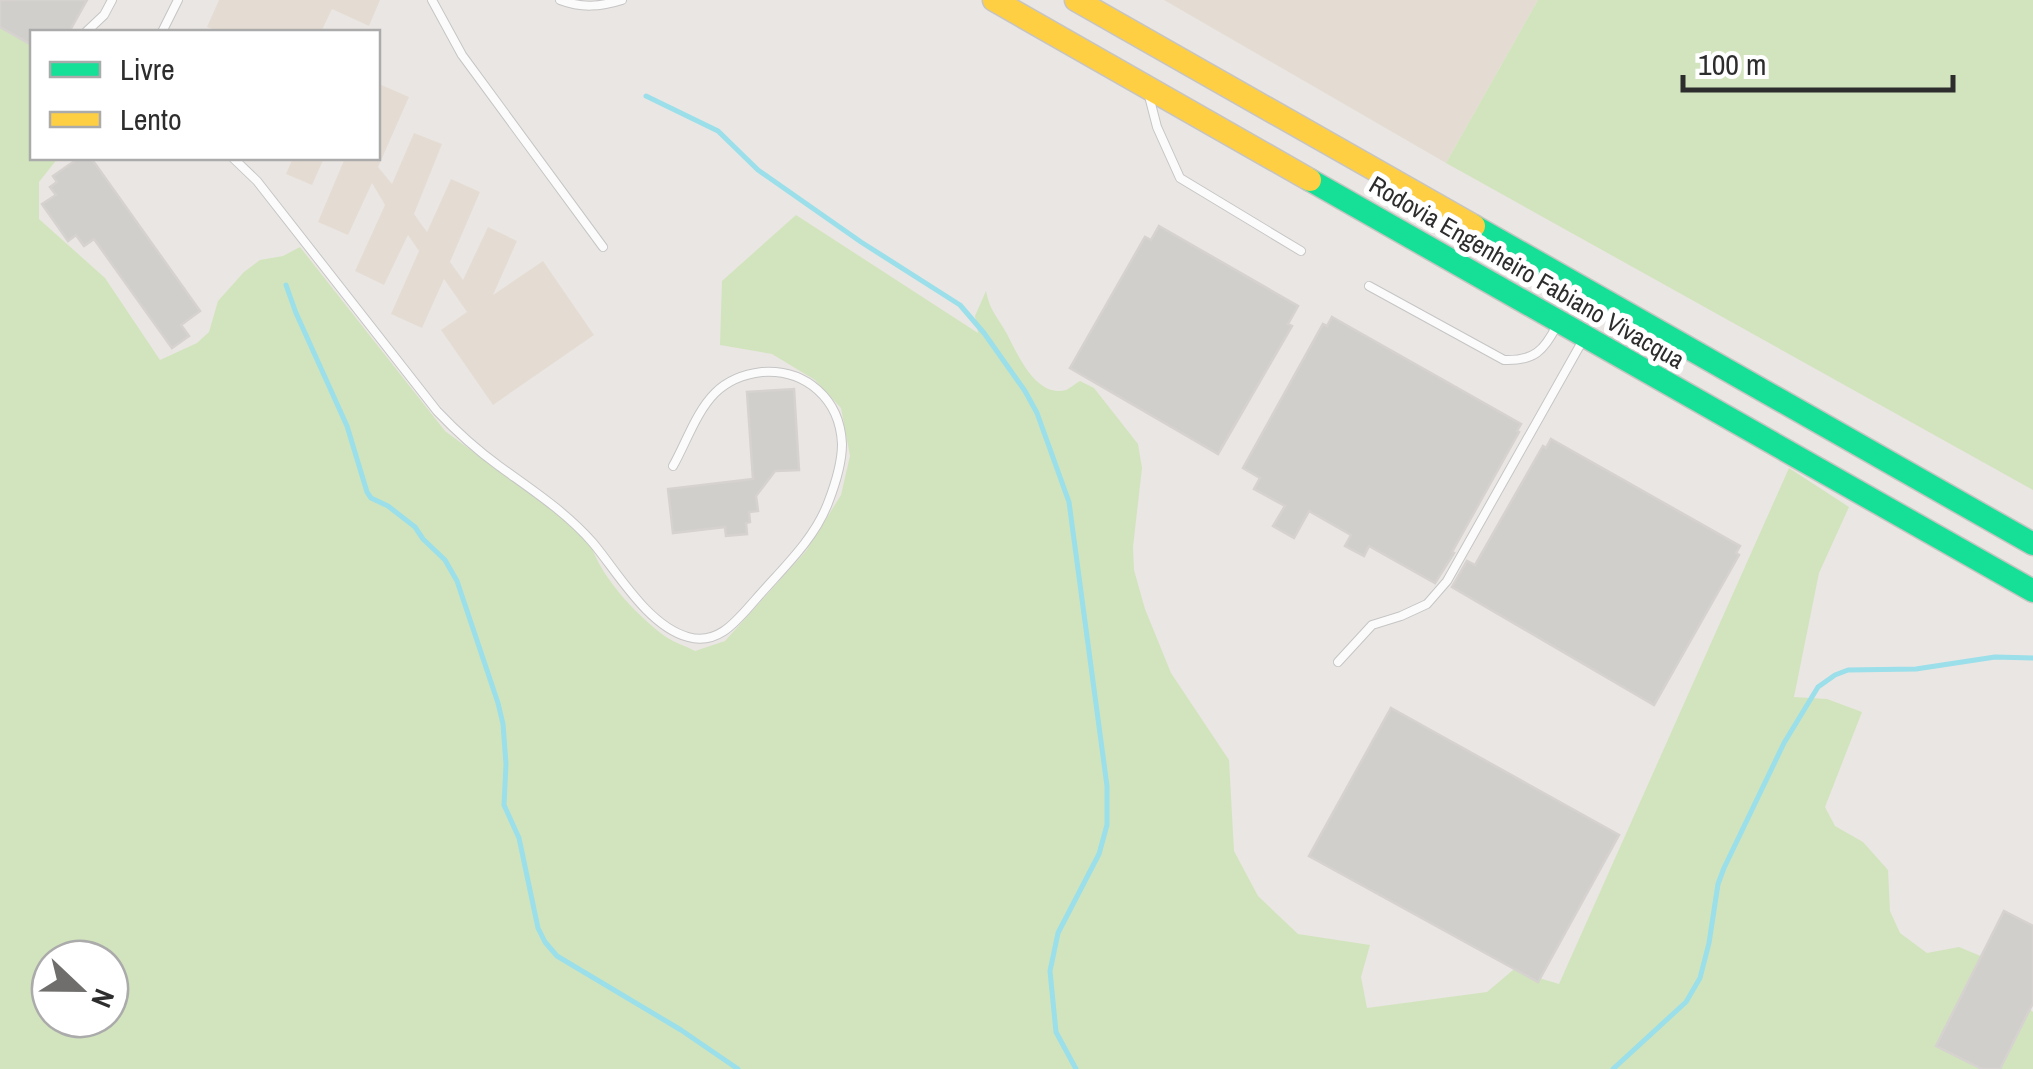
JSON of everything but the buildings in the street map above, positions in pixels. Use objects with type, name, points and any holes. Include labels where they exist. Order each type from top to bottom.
[{"type":"highway","name":"Rodovia Engenheiro Fabiano Vivacqua","points":[[994,0],[2033,591]]},
{"type":"highway","name":"Rodovia Engenheiro Fabiano Vivacqua","points":[[1076,0],[2033,544]]},
{"type":"highway","points":[[1959,502],[2033,535]]},
{"type":"highway","points":[[1958,549],[2033,611]]},
{"type":"lane","points":[[88,30],[104,15],[112,0]]},
{"type":"lane","points":[[163,30],[178,0]]},
{"type":"lane","points":[[432,0],[462,55],[604,247]]},
{"type":"lane","points":[[560,0],[595,6],[622,0]]},
{"type":"lane","points":[[1146,86],[1157,126],[1180,178],[1301,251]]},
{"type":"lane","points":[[235,160],[257,181],[437,412],[479,451],[569,518],[649,612],[676,632],[704,639],[720,635],[733,625],[815,528],[836,478],[842,444],[839,426],[832,408],[812,384],[782,372],[754,373],[716,392],[673,466]]},
{"type":"lane","points":[[1369,286],[1504,360],[1524,360],[1542,349],[1559,321]]},
{"type":"lane","points":[[1338,662],[1372,625],[1428,604],[1447,581],[1585,336]]},
{"type":"shaded area","points":[[219,0],[380,0],[369,26],[332,9],[322,30],[207,27]]},
{"type":"shaded area","points":[[1164,0],[1538,0],[1446,163]]},
{"type":"shaded area","points":[[380,84],[409,97],[378,167],[392,184],[414,133],[442,144],[414,214],[427,232],[451,179],[480,192],[450,262],[463,280],[488,227],[517,241],[493,295],[543,261],[594,335],[493,405],[441,330],[467,312],[444,279],[422,328],[391,314],[419,251],[408,235],[384,285],[355,271],[385,205],[372,183],[348,235],[318,222],[344,160],[380,160]]},
{"type":"shaded area","points":[[292,160],[323,160],[312,185],[286,174]]},
{"type":"green space","points":[[1538,0],[2033,0],[2033,490],[1446,163]]},
{"type":"green space","points":[[0,9],[22,23],[30,33],[30,160],[56,160],[39,182],[39,219],[105,278],[160,360],[197,343],[209,332],[218,301],[244,272],[260,260],[283,256],[300,247],[445,431],[589,538],[600,566],[631,606],[666,637],[695,651],[725,641],[806,551],[841,495],[850,456],[841,408],[815,380],[772,354],[720,345],[722,281],[796,215],[978,333],[975,316],[986,291],[994,313],[1029,373],[1055,391],[1066,390],[1080,381],[1094,388],[1138,444],[1142,468],[1134,570],[1171,673],[1229,760],[1234,851],[1258,896],[1298,934],[1370,945],[1361,977],[1367,1008],[1487,992],[1526,959],[1539,978],[1559,984],[1789,468],[1849,507],[1819,573],[1794,697],[1827,699],[1862,712],[1825,807],[1835,826],[1863,842],[1888,870],[1890,911],[1900,933],[1927,953],[1959,947],[1983,957],[1995,976],[2033,1012],[2033,1069],[0,1069]]},
{"type":"waterway","points":[[646,96],[718,131],[758,170],[960,305],[984,333],[1037,413],[1069,502],[1107,786],[1107,825],[1099,854],[1058,933],[1050,971],[1056,1032],[1076,1069]]},
{"type":"waterway","points":[[286,285],[347,426],[367,492],[415,527],[445,560],[457,581],[498,703],[506,764],[504,805],[519,838],[538,928],[545,942],[557,956],[738,1069]]},
{"type":"waterway","points":[[1613,1069],[1686,1002],[1700,978],[1724,868],[1784,743],[1818,687],[1848,670],[1916,669],[1995,657],[2033,658]]},
{"type":"traffic: fast","points":[[1310,180],[2033,591]]},
{"type":"traffic: fast","points":[[1474,226],[2033,544]]},
{"type":"traffic: slow","points":[[994,0],[1310,180]]},
{"type":"traffic: slow","points":[[1076,0],[1474,226]]}]
